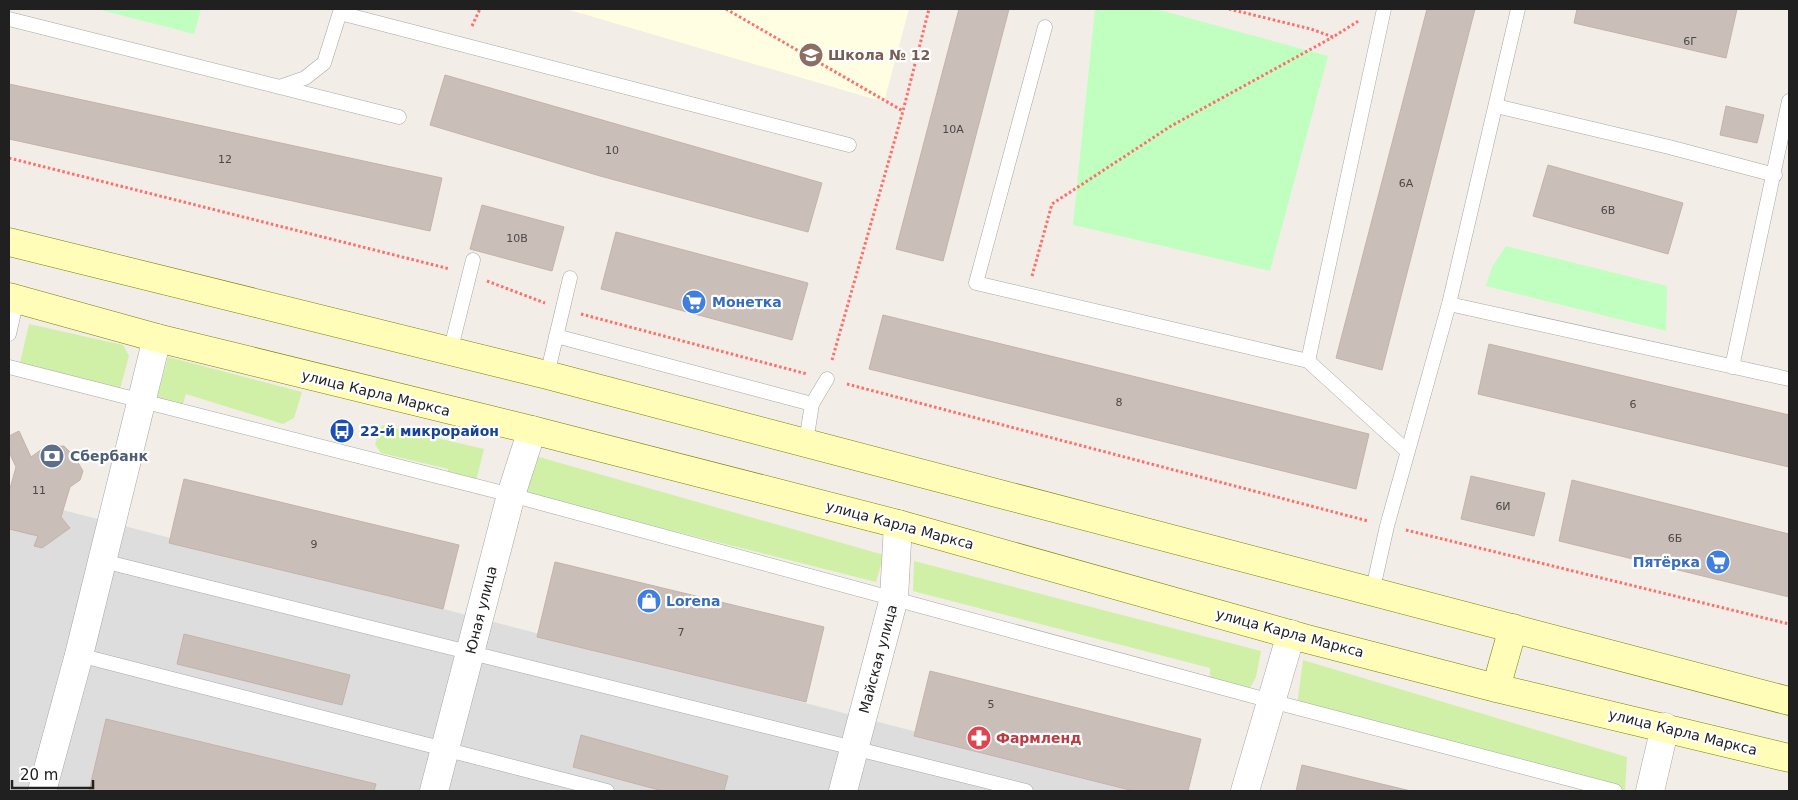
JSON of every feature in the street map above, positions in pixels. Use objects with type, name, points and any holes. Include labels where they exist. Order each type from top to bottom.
[{"type":"main road","points":[[9,242],[547,375],[1789,701]]},
{"type":"main road","name":"улица Карла Маркса","points":[[13,298],[157,338],[532,430],[898,524],[1291,634],[1496,688],[1664,726],[1789,758]]},
{"type":"main road","points":[[1496,688],[1513,628]]},
{"type":"street","points":[[42,791],[103,561],[157,338]]},
{"type":"street","name":"Юная улица","points":[[434,791],[511,494],[532,430]]},
{"type":"street","name":"Майская улица","points":[[843,791],[894,598],[898,524]]},
{"type":"street","points":[[1245,791],[1291,634]]},
{"type":"street","points":[[1650,791],[1664,726]]},
{"type":"lane","points":[[1308,361],[1384,9]]},
{"type":"lane","points":[[1372,593],[1387,526],[1448,304],[1518,9]]},
{"type":"lane","points":[[278,87],[305,78],[324,63],[341,11],[848,145]]},
{"type":"lane","points":[[9,19],[399,117]]},
{"type":"lane","points":[[1045,27],[976,283],[1308,361],[1407,450]]},
{"type":"lane","points":[[1732,367],[1775,175],[1789,101]]},
{"type":"lane","points":[[1496,106],[1669,146],[1775,175]]},
{"type":"lane","points":[[450,352],[473,260]]},
{"type":"lane","points":[[547,375],[570,278]]},
{"type":"lane","points":[[9,334],[13,298]]},
{"type":"lane","points":[[1448,304],[1789,379]]},
{"type":"lane","points":[[556,336],[812,404]]},
{"type":"lane","points":[[9,367],[511,494],[1271,701],[1615,791]]},
{"type":"lane","points":[[806,442],[812,404],[827,379]]},
{"type":"lane","points":[[103,561],[1026,791]]},
{"type":"lane","points":[[79,655],[607,791]]},
{"type":"path","points":[[726,9],[903,111]]},
{"type":"path","points":[[827,379],[903,111],[929,9]]},
{"type":"path","points":[[1229,9],[1311,29],[1333,37]]},
{"type":"path","points":[[1027,295],[1052,204],[1170,126],[1333,37],[1362,18]]},
{"type":"path","points":[[9,158],[470,274],[562,310],[1387,526],[1789,624]]},
{"type":"shaded area","name":"Школа № 12","points":[[566,9],[909,9],[884,102]]},
{"type":"shaded area","points":[[9,496],[1144,791],[9,791]]},
{"type":"green space","points":[[97,9],[201,9],[194,34]]},
{"type":"green space","points":[[1095,9],[1156,9],[1328,56],[1270,271],[1073,225]]},
{"type":"green space","points":[[1506,246],[1667,286],[1666,331],[1486,286],[1492,267]]},
{"type":"green space","points":[[29,324],[123,345],[129,356],[120,389],[19,367]]},
{"type":"green space","points":[[168,357],[302,392],[294,418],[283,424],[186,394],[180,413],[157,398]]},
{"type":"green space","points":[[382,425],[484,449],[475,485],[466,491],[449,487],[446,482],[448,469],[381,453],[375,444]]},
{"type":"green space","points":[[532,455],[884,555],[876,582],[522,493]]},
{"type":"green space","points":[[914,561],[1261,651],[1256,677],[1249,690],[1210,681],[1210,668],[913,591]]},
{"type":"green space","points":[[1303,660],[1627,757],[1625,791],[1612,791],[1297,705]]},
{"type":"building","points":[[959,9],[1009,9],[943,261],[896,249]]},
{"type":"building","points":[[1427,9],[1475,9],[1382,370],[1336,358]]},
{"type":"building","points":[[1577,9],[1737,9],[1726,58],[1574,23]]},
{"type":"building","points":[[445,75],[822,183],[808,232],[600,176],[430,125]]},
{"type":"building","points":[[9,84],[442,178],[430,231],[9,139]]},
{"type":"building","points":[[1726,106],[1764,115],[1757,143],[1720,135]]},
{"type":"building","points":[[1548,165],[1683,203],[1668,254],[1533,216]]},
{"type":"building","points":[[482,205],[564,227],[552,271],[470,249]]},
{"type":"building","points":[[616,232],[808,283],[792,340],[601,289]]},
{"type":"building","points":[[883,315],[1369,434],[1356,489],[869,369]]},
{"type":"building","points":[[1489,344],[1789,415],[1789,467],[1478,394]]},
{"type":"building","points":[[19,431],[31,457],[45,447],[64,446],[74,456],[83,471],[80,480],[70,487],[61,517],[70,528],[42,548],[34,546],[38,536],[9,529],[9,492],[16,467],[9,452],[9,436]]},
{"type":"building","points":[[1471,476],[1545,493],[1534,536],[1461,519]]},
{"type":"building","points":[[184,479],[459,545],[443,609],[169,543]]},
{"type":"building","points":[[1572,480],[1789,534],[1789,597],[1559,541]]},
{"type":"building","points":[[555,562],[824,627],[806,702],[537,637]]},
{"type":"building","points":[[184,634],[350,675],[342,705],[177,664]]},
{"type":"building","points":[[930,671],[1201,739],[1188,791],[1134,791],[914,736]]},
{"type":"building","points":[[106,719],[376,784],[374,791],[89,791]]},
{"type":"building","points":[[581,735],[728,776],[724,791],[663,791],[573,767]]},
{"type":"building","points":[[1302,765],[1411,791],[1296,791]]},
{"type":"place","name":"Школа № 12","points":[[811,55]]},
{"type":"place","name":"Монетка","points":[[694,302]]},
{"type":"place","name":"22-й микрорайон","points":[[342,431]]},
{"type":"place","name":"Сбербанк","points":[[52,456]]},
{"type":"place","name":"Пятёрка","points":[[1718,562]]},
{"type":"place","name":"Lorena","points":[[649,601]]},
{"type":"place","name":"Фармленд","points":[[979,738]]}]
